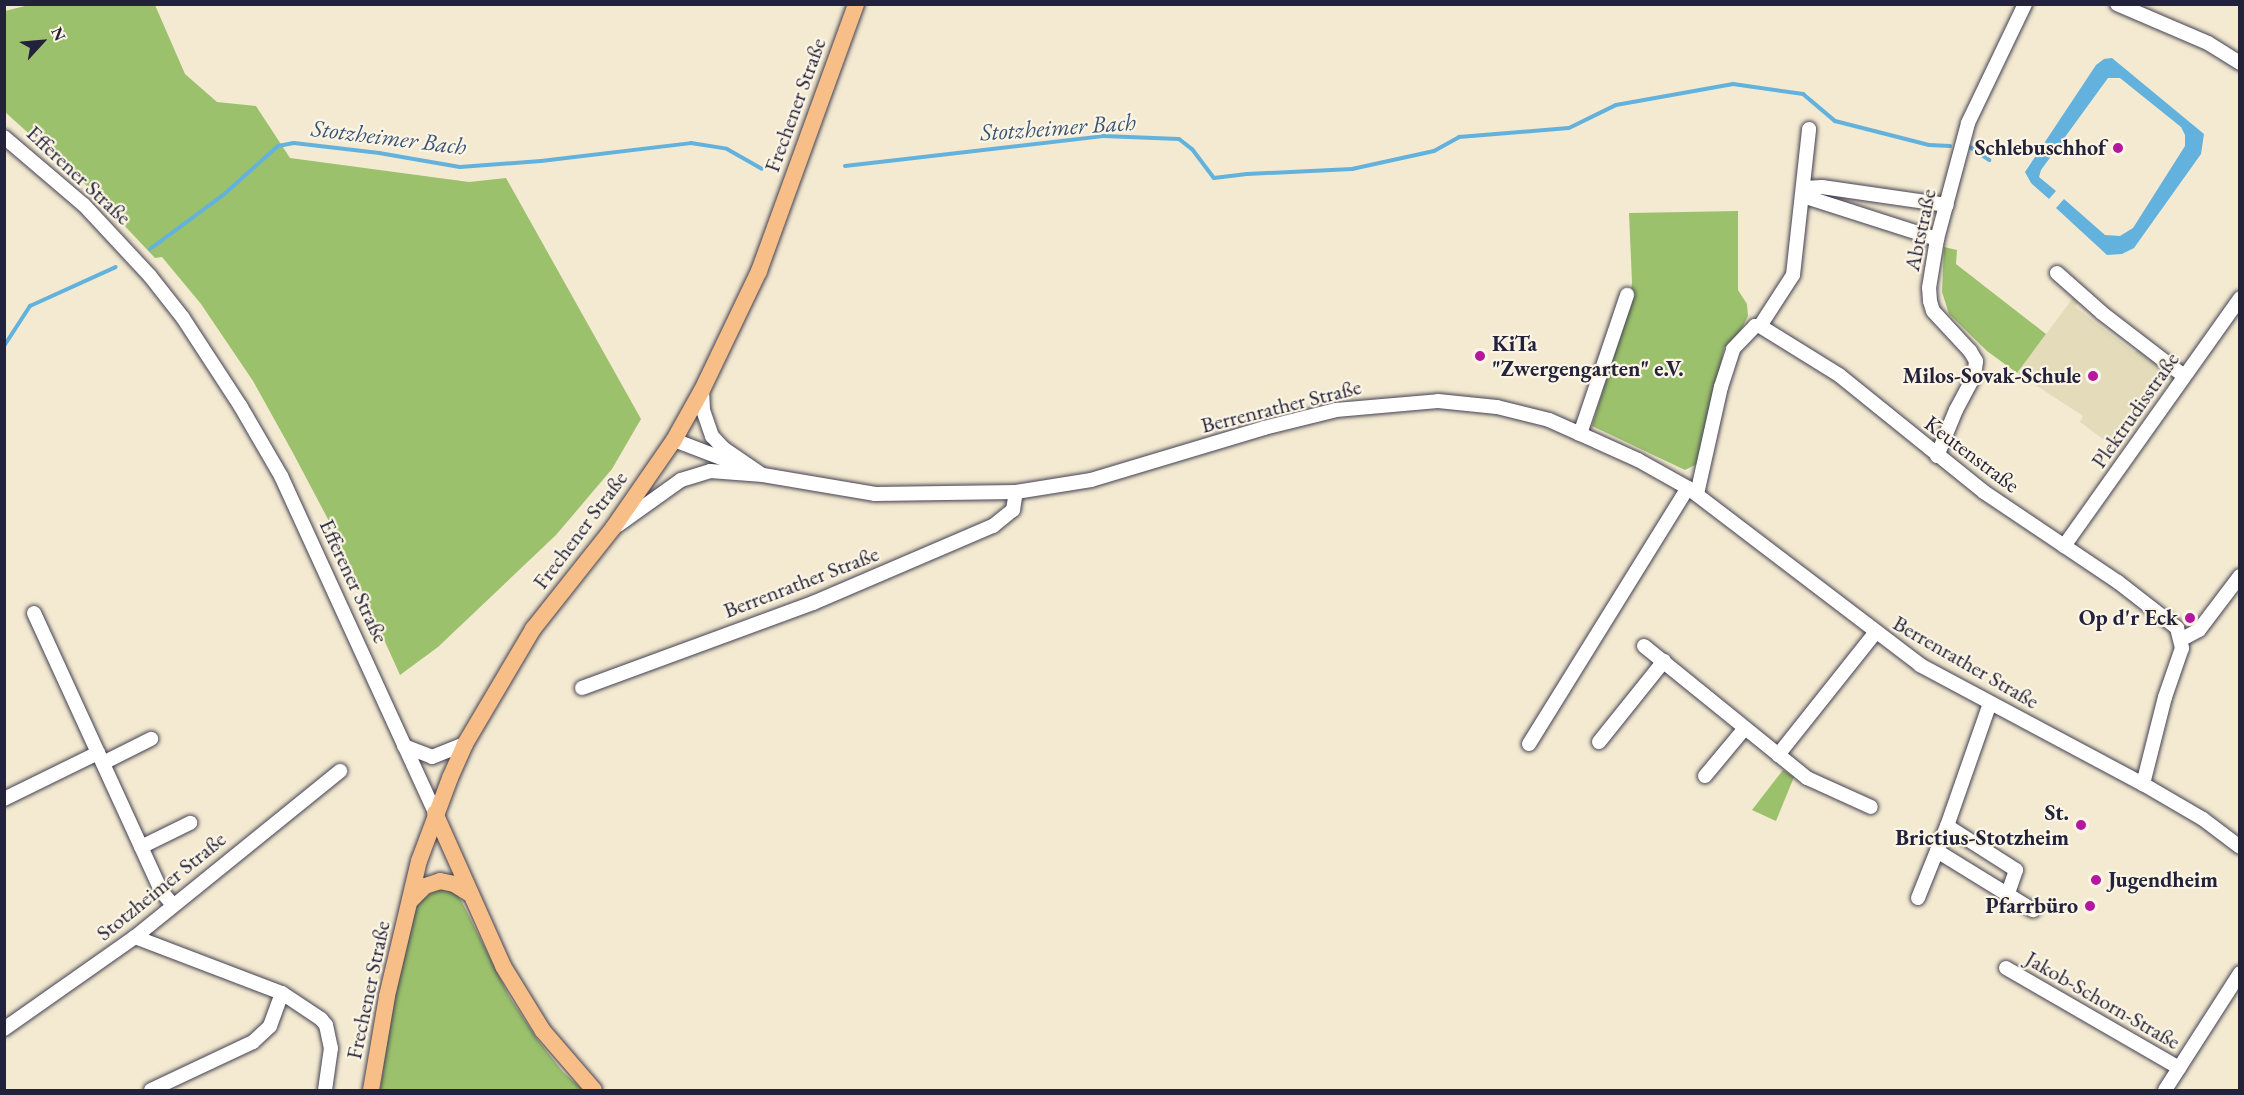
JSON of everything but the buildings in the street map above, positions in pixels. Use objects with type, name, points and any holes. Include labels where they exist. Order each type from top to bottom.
[{"type":"main road","name":"Frechener Straße","points":[[371,1090],[387,996],[409,902],[435,813],[465,744],[533,629],[613,528],[674,440],[702,390],[759,271],[856,4]]},
{"type":"main road","name":"Efferener Straße","points":[[435,813],[503,966],[543,1031],[594,1090]]},
{"type":"main road","points":[[409,902],[425,886],[440,881],[454,884],[470,894]]},
{"type":"street","name":"Abtstraße","points":[[1937,456],[1974,376],[1976,361],[1970,351],[1933,311],[1929,288],[1937,239],[1961,142],[1968,123],[2025,4]]},
{"type":"street","points":[[2117,4],[2208,43],[2240,63]]},
{"type":"street","points":[[1529,744],[1693,491],[1733,349],[1755,326],[1760,326],[1769,316],[1792,275],[1804,192],[1809,129]]},
{"type":"street","name":"Efferener Straße","points":[[4,137],[84,205],[150,276],[183,318],[241,407],[280,476],[435,813]]},
{"type":"street","points":[[1804,192],[1822,187],[1947,205]]},
{"type":"street","points":[[1804,192],[1937,239]]},
{"type":"street","points":[[2057,273],[2102,313],[2184,376]]},
{"type":"street","points":[[1580,434],[1627,295]]},
{"type":"street","name":"Plektrudisstraße","points":[[2064,546],[2240,298]]},
{"type":"street","name":"Keutenstraße","points":[[1760,326],[1839,375],[1984,492],[2147,602],[2177,628],[2182,639]]},
{"type":"street","name":"Berrenrather Straße","points":[[702,390],[703,410],[712,436],[723,448],[763,475]]},
{"type":"street","name":"Berrenrather Straße","points":[[613,528],[681,480],[710,471],[763,475],[875,494],[1016,492],[1091,480],[1264,428],[1336,410],[1370,405],[1438,401],[1487,406],[1549,420],[1638,460],[1693,491],[1875,633],[1920,665],[2143,784],[2203,819],[2240,847]]},
{"type":"street","name":"Berrenrather Straße","points":[[674,440],[763,475]]},
{"type":"street","name":"Berrenrather Straße","points":[[582,688],[813,603],[993,526],[1013,510],[1016,492]]},
{"type":"street","points":[[2143,784],[2164,698],[2182,648],[2182,639],[2199,630],[2240,576]]},
{"type":"street","points":[[34,613],[162,892],[173,905]]},
{"type":"street","points":[[1778,755],[1875,633]]},
{"type":"street","points":[[1644,646],[1807,778],[1871,807]]},
{"type":"street","points":[[1599,742],[1664,661]]},
{"type":"street","points":[[1918,898],[1947,826],[1990,704]]},
{"type":"street","points":[[1705,776],[1745,728]]},
{"type":"street","points":[[4,799],[100,758],[152,739]]},
{"type":"street","points":[[404,746],[418,754],[432,757],[465,744]]},
{"type":"street","name":"Stotzheimer Straße","points":[[4,1029],[135,937],[340,771]]},
{"type":"street","points":[[141,847],[190,824]]},
{"type":"street","points":[[1947,826],[2016,870],[2008,893]]},
{"type":"street","points":[[1937,851],[2033,909]]},
{"type":"street","points":[[135,937],[282,993],[326,1025],[331,1048],[325,1090]]},
{"type":"street","name":"Jakob-Schorn-Straße","points":[[2006,968],[2179,1068]]},
{"type":"street","points":[[2165,1090],[2240,973]]},
{"type":"street","points":[[151,1090],[180,1084],[253,1042],[270,1026],[282,993]]},
{"type":"shaded area","name":"Milos-Sovak-Schule","points":[[2073,298],[2078,302],[2075,307],[2134,352],[2139,350],[2164,371],[2165,378],[2115,448],[2080,422],[2083,416],[2017,373]]},
{"type":"green space","points":[[29,5],[155,5],[185,74],[217,102],[256,106],[290,158],[469,182],[506,178],[641,419],[612,469],[556,535],[438,647],[400,675],[339,540],[293,453],[253,381],[201,304],[162,257],[155,258],[86,185],[5,112],[5,11]]},
{"type":"green space","points":[[1738,211],[1738,290],[1747,304],[1748,316],[1741,330],[1724,348],[1707,434],[1697,464],[1685,470],[1592,426],[1630,301],[1632,282],[1629,213]]},
{"type":"green space","points":[[1944,247],[1957,250],[1956,264],[2046,334],[2017,373],[1987,351],[1949,314],[1942,292]]},
{"type":"green space","points":[[1783,770],[1794,777],[1776,821],[1752,810]]},
{"type":"green space","points":[[438,889],[455,892],[461,900],[509,996],[537,1039],[563,1072],[583,1090],[380,1090],[394,995],[416,908],[419,901]]},
{"type":"water","points":[[2112,58],[2204,134],[2201,154],[2134,248],[2122,254],[2107,255],[2056,208],[2064,199],[2105,235],[2120,236],[2133,228],[2185,146],[2185,135],[2181,127],[2120,78],[2108,78],[2041,170],[2039,177],[2056,191],[2049,199],[2031,183],[2025,172],[2096,65],[2104,59]]},
{"type":"waterway","name":"Stotzheimer Bach","points":[[845,166],[1103,136],[1179,139],[1192,149],[1214,178],[1247,174],[1352,169],[1434,151],[1459,137],[1569,128],[1616,105],[1733,84],[1803,94],[1835,121],[1929,145],[1950,146]]},
{"type":"waterway","name":"Stotzheimer Bach","points":[[150,249],[222,196],[278,146],[294,143],[379,153],[460,167],[541,161],[691,143],[727,149],[762,169]]},
{"type":"waterway","name":"Stotzheimer Bach","points":[[1967,145],[1989,160]]},
{"type":"waterway","name":"Stotzheimer Bach","points":[[4,346],[30,306],[116,267]]},
{"type":"place","name":"Schlebuschhof","points":[[2118,148]]},
{"type":"place","name":"KiTa \"Zwergengarten\" e.V.","points":[[1480,356]]},
{"type":"place","name":"Milos-Sovak-Schule","points":[[2093,376]]},
{"type":"place","name":"Op d'r Eck","points":[[2190,618]]},
{"type":"place","name":"St. Brictius-Stotzheim","points":[[2081,825]]},
{"type":"place","name":"Jugendheim","points":[[2096,880]]},
{"type":"place","name":"Pfarrbüro","points":[[2090,906]]}]
